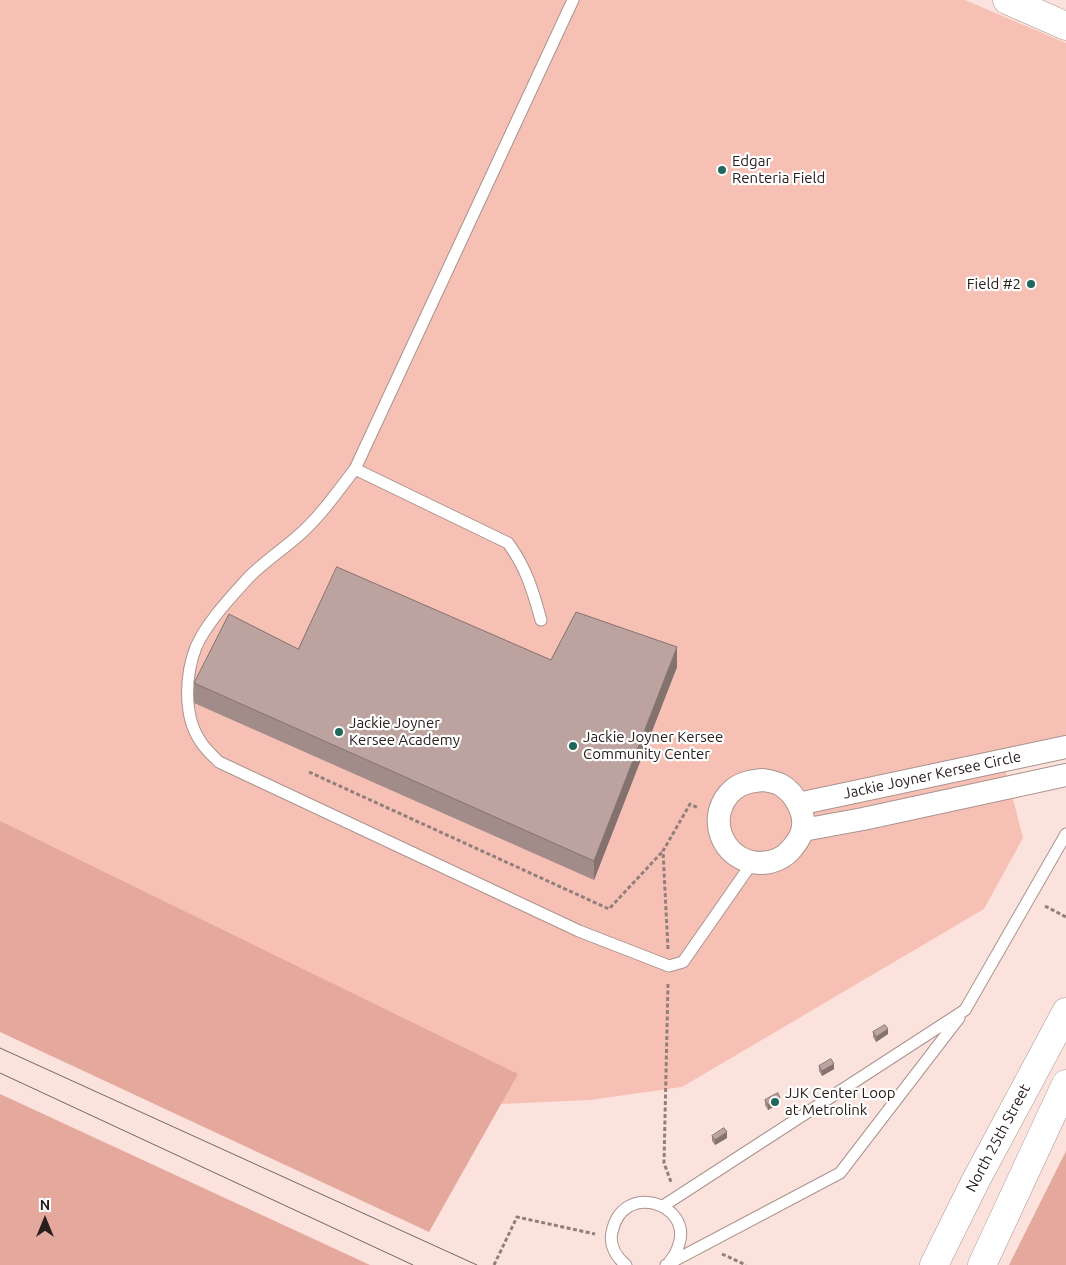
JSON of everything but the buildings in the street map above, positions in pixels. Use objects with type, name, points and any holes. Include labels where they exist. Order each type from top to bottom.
[{"type":"main road","points":[[1007,0],[1066,26]]},
{"type":"main road","name":"North 25th Street","points":[[934,1265],[972,1188],[1066,1012]]},
{"type":"main road","points":[[982,1265],[1066,1084]]},
{"type":"street","name":"Jackie Joyner Kersee Circle","points":[[798,804],[1066,747]]},
{"type":"street","name":"Jackie Joyner Kersee Circle","points":[[803,830],[863,819],[1066,775]]},
{"type":"street","points":[[763,780],[781,785],[795,798],[801,812],[803,830],[789,852],[774,861],[752,863],[738,857],[728,848],[719,832],[718,819],[722,805],[734,789],[746,782],[763,780]]},
{"type":"lane","points":[[573,0],[355,469],[300,535],[244,583],[215,616],[197,646],[191,665],[188,686],[191,722],[200,742],[219,762],[579,931],[669,966],[682,962],[752,863]]},
{"type":"lane","points":[[355,469],[508,543],[519,559],[531,585],[540,620]]},
{"type":"lane","points":[[666,1265],[840,1173],[965,1010],[1066,834]]},
{"type":"lane","points":[[663,1206],[965,1010]]},
{"type":"lane","points":[[626,1265],[620,1260],[613,1249],[611,1237],[614,1221],[626,1207],[638,1202],[650,1202],[663,1206],[672,1214],[680,1229],[680,1241],[677,1252],[666,1265]]},
{"type":"path","points":[[309,772],[609,909],[662,851],[690,804],[718,819]]},
{"type":"path","points":[[662,851],[668,957]]},
{"type":"path","points":[[1045,906],[1066,917]]},
{"type":"path","points":[[668,984],[664,1163],[677,1197]]},
{"type":"path","points":[[494,1265],[517,1217],[611,1237]]},
{"type":"path","points":[[704,1245],[746,1265]]},
{"type":"shaded area","points":[[0,0],[965,0],[1066,43],[1066,737],[1001,752],[1023,838],[984,909],[682,1087],[590,1100],[479,1105],[0,883]]},
{"type":"shaded area","points":[[0,821],[518,1074],[429,1232],[0,1032]]},
{"type":"shaded area","points":[[0,1094],[370,1265],[0,1265]]},
{"type":"shaded area","points":[[1066,1151],[1066,1265],[1009,1265]]},
{"type":"tram line","points":[[0,1048],[477,1265]]},
{"type":"tram line","points":[[0,1073],[413,1265]]},
{"type":"place","name":"Edgar Renteria Field","points":[[722,170]]},
{"type":"place","name":"Field #2","points":[[1031,284]]},
{"type":"place","name":"Jackie Joyner Kersee Academy","points":[[339,732]]},
{"type":"place","name":"Jackie Joyner Kersee Community Center","points":[[573,746]]},
{"type":"place","name":"JJK Center Loop at Metrolink","points":[[775,1102]]}]
